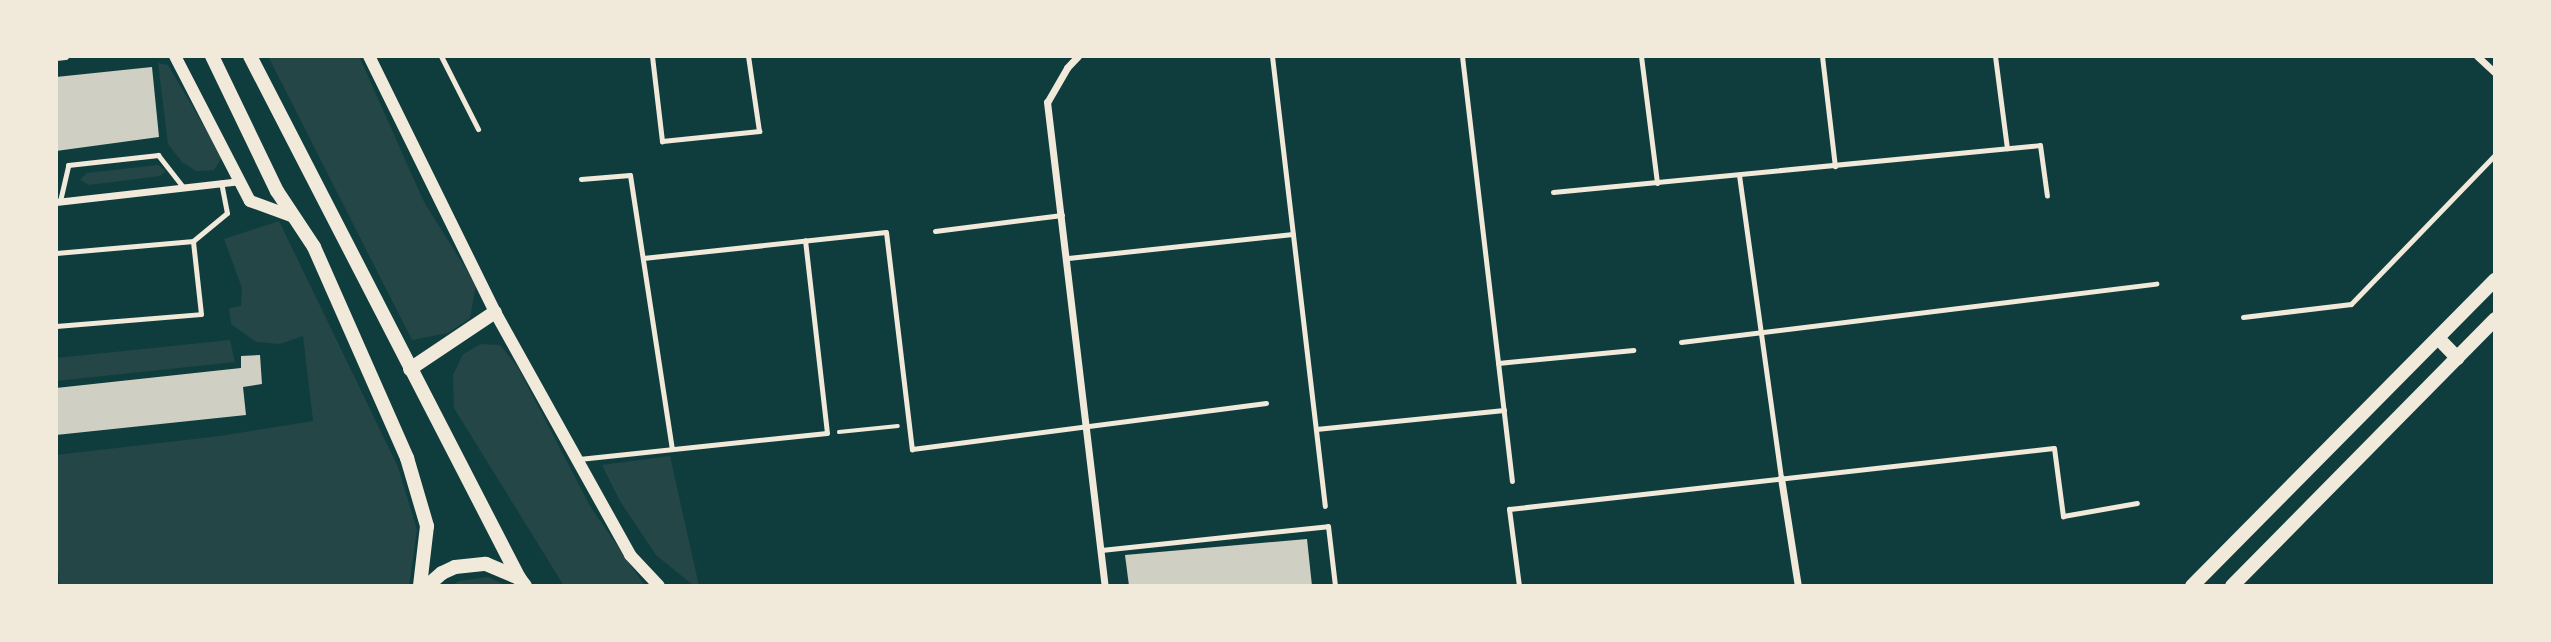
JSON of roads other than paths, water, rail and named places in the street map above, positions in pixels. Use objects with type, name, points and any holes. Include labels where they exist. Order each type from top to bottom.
[{"type":"main road","points":[[212,56],[277,191],[314,247],[371,372],[420,493],[427,526],[420,586]]},
{"type":"main road","points":[[250,56],[522,582]]},
{"type":"main road","points":[[2192,586],[2495,280]]},
{"type":"main road","points":[[410,369],[495,312]]},
{"type":"main road","points":[[2232,586],[2495,319]]},
{"type":"main road","points":[[2438,338],[2457,358]]},
{"type":"main road","points":[[427,586],[442,573],[471,564],[486,564],[522,582]]},
{"type":"street","points":[[56,57],[65,56]]},
{"type":"street","points":[[175,56],[250,201],[294,217]]},
{"type":"street","points":[[369,56],[495,312],[630,555],[659,586]]},
{"type":"street","points":[[1078,56],[1067,68],[1047,102],[1068,258],[1105,586]]},
{"type":"street","points":[[2477,56],[2495,73]]},
{"type":"street","points":[[58,201],[240,181]]},
{"type":"street","points":[[1781,478],[1798,586]]},
{"type":"lane","points":[[441,56],[478,129]]},
{"type":"lane","points":[[652,56],[662,141],[759,131],[748,56]]},
{"type":"lane","points":[[1272,56],[1325,506]]},
{"type":"lane","points":[[1462,56],[1512,481]]},
{"type":"lane","points":[[1641,56],[1657,183]]},
{"type":"lane","points":[[1822,56],[1835,166]]},
{"type":"lane","points":[[1995,56],[2007,148]]},
{"type":"lane","points":[[1553,192],[2040,145],[2047,196]]},
{"type":"lane","points":[[58,201],[68,165],[81,163],[158,155],[183,187]]},
{"type":"lane","points":[[2243,317],[2351,304],[2495,155]]},
{"type":"lane","points":[[581,180],[630,175],[672,449]]},
{"type":"lane","points":[[1739,175],[1781,478]]},
{"type":"lane","points":[[56,253],[193,241],[227,214],[221,183]]},
{"type":"lane","points":[[935,231],[1062,215]]},
{"type":"lane","points":[[643,258],[886,232],[912,449],[1266,403]]},
{"type":"lane","points":[[1068,258],[1293,234]]},
{"type":"lane","points":[[576,459],[827,433],[805,240]]},
{"type":"lane","points":[[56,326],[201,314],[193,241]]},
{"type":"lane","points":[[1681,342],[2156,284]]},
{"type":"lane","points":[[1498,363],[1633,350]]},
{"type":"lane","points":[[1316,429],[1504,410]]},
{"type":"lane","points":[[1519,586],[1509,509],[2054,448],[2063,516],[2137,503]]},
{"type":"lane","points":[[1101,550],[1328,526],[1335,586]]}]
